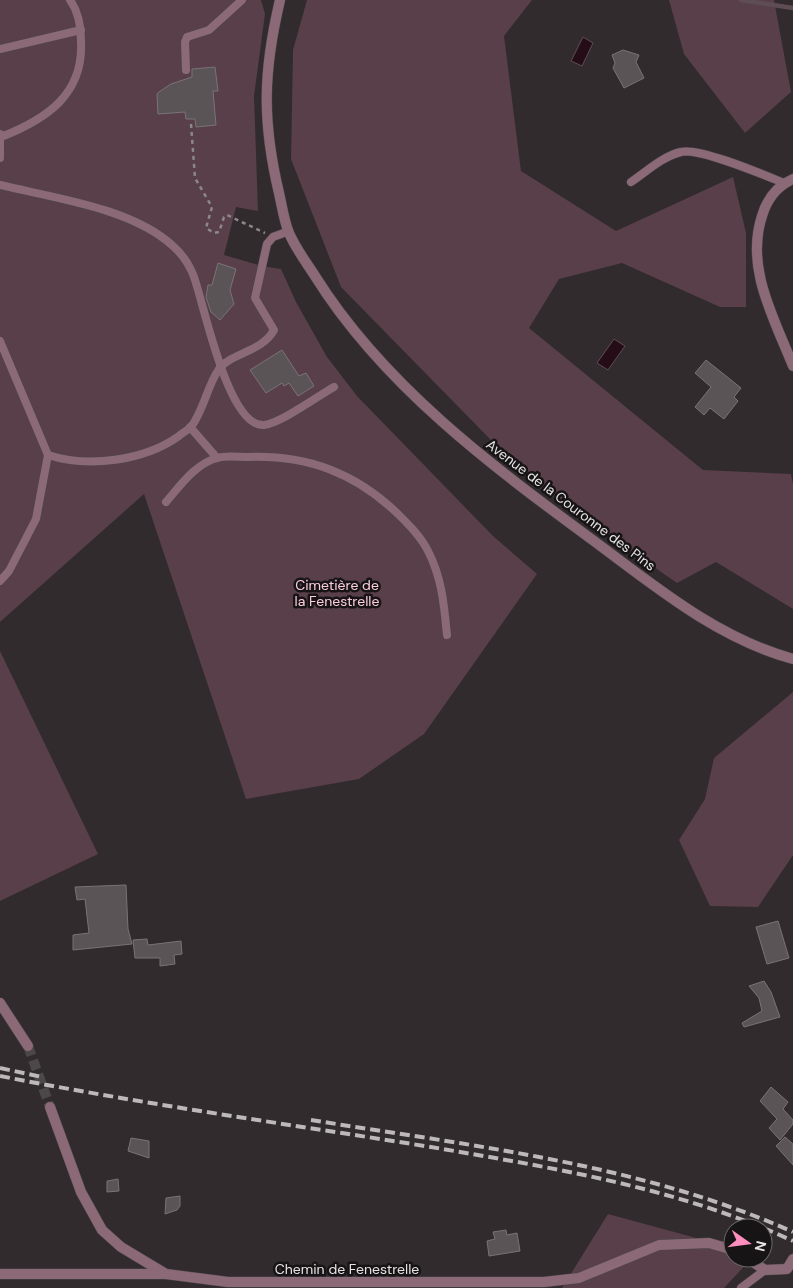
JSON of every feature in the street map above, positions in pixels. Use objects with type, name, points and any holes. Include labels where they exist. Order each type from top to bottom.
[{"type":"street","name":"Avenue de la Couronne des Pins","points":[[280,0],[271,40],[265,96],[269,152],[288,231],[297,250],[333,305],[369,348],[430,409],[503,473],[678,604],[737,638],[793,659]]},
{"type":"street","points":[[789,181],[772,194],[764,208],[757,230],[756,254],[760,280],[793,366]]},
{"type":"street","points":[[0,1003],[28,1046]]},
{"type":"street","name":"Chemin de Fenestrelle","points":[[50,1107],[81,1192],[102,1230],[121,1247],[166,1274],[228,1282],[544,1282],[580,1278],[659,1245],[709,1242],[723,1247]]},
{"type":"street","points":[[762,1268],[765,1270],[787,1269],[793,1259]]},
{"type":"street","points":[[0,1274],[166,1274]]},
{"type":"lane","points":[[0,158],[1,135],[35,121],[54,108],[66,95],[80,69],[81,30],[70,0]]},
{"type":"lane","points":[[186,70],[185,42],[187,37],[209,30],[242,0]]},
{"type":"lane","points":[[0,49],[81,30]]},
{"type":"lane","points":[[631,182],[659,162],[682,151],[725,160],[789,181]]},
{"type":"lane","points":[[0,186],[115,213],[149,227],[163,237],[186,262],[193,276],[220,367],[241,411],[250,420],[263,425],[277,420],[334,387]]},
{"type":"lane","points":[[48,454],[64,460],[129,459],[162,446],[190,427],[220,367],[269,339],[274,330],[255,298],[267,244],[273,237],[288,231]]},
{"type":"lane","points":[[0,341],[48,454],[36,520],[9,572],[0,582]]},
{"type":"lane","points":[[190,427],[218,458]]},
{"type":"lane","points":[[166,502],[200,467],[218,458],[273,457],[310,463],[350,477],[370,488],[408,524],[427,550],[440,583],[447,635]]},
{"type":"lane","points":[[741,1288],[765,1270]]},
{"type":"path","points":[[191,124],[195,178],[212,207],[206,228],[214,234],[219,232],[224,217],[227,215],[273,237]]},
{"type":"green space","name":"Cimetière de la Fenestrelle","points":[[0,0],[261,0],[265,14],[254,96],[258,211],[236,207],[224,255],[262,266],[281,269],[296,302],[327,357],[357,396],[493,536],[537,574],[424,734],[359,779],[246,799],[144,494],[0,622]]},
{"type":"green space","points":[[307,0],[532,0],[504,36],[521,171],[616,231],[733,177],[746,233],[746,307],[720,307],[622,263],[559,279],[529,328],[703,470],[791,474],[793,485],[793,609],[716,562],[677,583],[533,483],[341,287],[291,159],[293,50]]},
{"type":"green space","points":[[669,0],[774,0],[791,92],[745,133],[684,54]]},
{"type":"green space","points":[[0,651],[98,854],[0,901]]},
{"type":"green space","points":[[793,692],[793,855],[758,907],[710,906],[679,840],[705,799],[714,758]]},
{"type":"green space","points":[[608,1214],[723,1245],[723,1268],[743,1268],[724,1288],[562,1288]]},
{"type":"shaded area","points":[[583,37],[593,43],[582,66],[571,61]]},
{"type":"shaded area","points":[[614,339],[625,346],[608,370],[597,363]]},
{"type":"building","points":[[623,50],[639,55],[636,62],[644,78],[624,88],[613,68],[615,63],[612,55]]},
{"type":"building","points":[[215,67],[218,91],[213,91],[216,125],[196,127],[195,119],[186,119],[185,112],[158,114],[157,94],[159,92],[171,84],[192,77],[192,69]]},
{"type":"building","points":[[218,263],[236,269],[230,290],[234,304],[220,320],[211,312],[206,297],[208,285],[212,285]]},
{"type":"building","points":[[282,350],[299,376],[306,373],[314,386],[298,396],[289,383],[284,386],[282,383],[266,393],[250,370]]},
{"type":"building","points":[[706,360],[741,388],[734,397],[738,401],[724,419],[710,408],[704,415],[695,407],[711,387],[695,373]]},
{"type":"building","points":[[126,885],[128,929],[132,944],[73,950],[73,935],[89,933],[85,899],[77,900],[75,887]]},
{"type":"building","points":[[778,921],[789,958],[767,964],[756,927]]},
{"type":"building","points":[[147,939],[148,945],[181,941],[182,954],[174,955],[175,964],[160,966],[160,958],[135,958],[133,940]]},
{"type":"building","points":[[764,981],[771,992],[780,1017],[744,1027],[742,1023],[762,1011],[759,998],[749,986]]},
{"type":"building","points":[[771,1087],[788,1102],[783,1109],[793,1120],[793,1124],[780,1140],[769,1128],[777,1119],[760,1101]]},
{"type":"building","points":[[785,1137],[793,1144],[793,1165],[776,1146]]},
{"type":"building","points":[[131,1138],[149,1141],[149,1158],[128,1151]]},
{"type":"building","points":[[118,1179],[119,1191],[107,1192],[107,1181]]},
{"type":"building","points":[[180,1196],[180,1206],[177,1210],[165,1214],[166,1198]]},
{"type":"building","points":[[506,1230],[507,1235],[517,1233],[520,1251],[489,1256],[487,1241],[495,1239],[493,1232]]},
{"type":"waterway","points":[[741,0],[793,8]]},
{"type":"tunnel","points":[[28,1046],[50,1107]]},
{"type":"railway","points":[[0,1068],[42,1077]]},
{"type":"railway","points":[[0,1076],[161,1105],[431,1147],[570,1172],[615,1182],[706,1207],[793,1241]]},
{"type":"railway","points":[[311,1120],[556,1160],[676,1189],[735,1209],[793,1232]]}]
